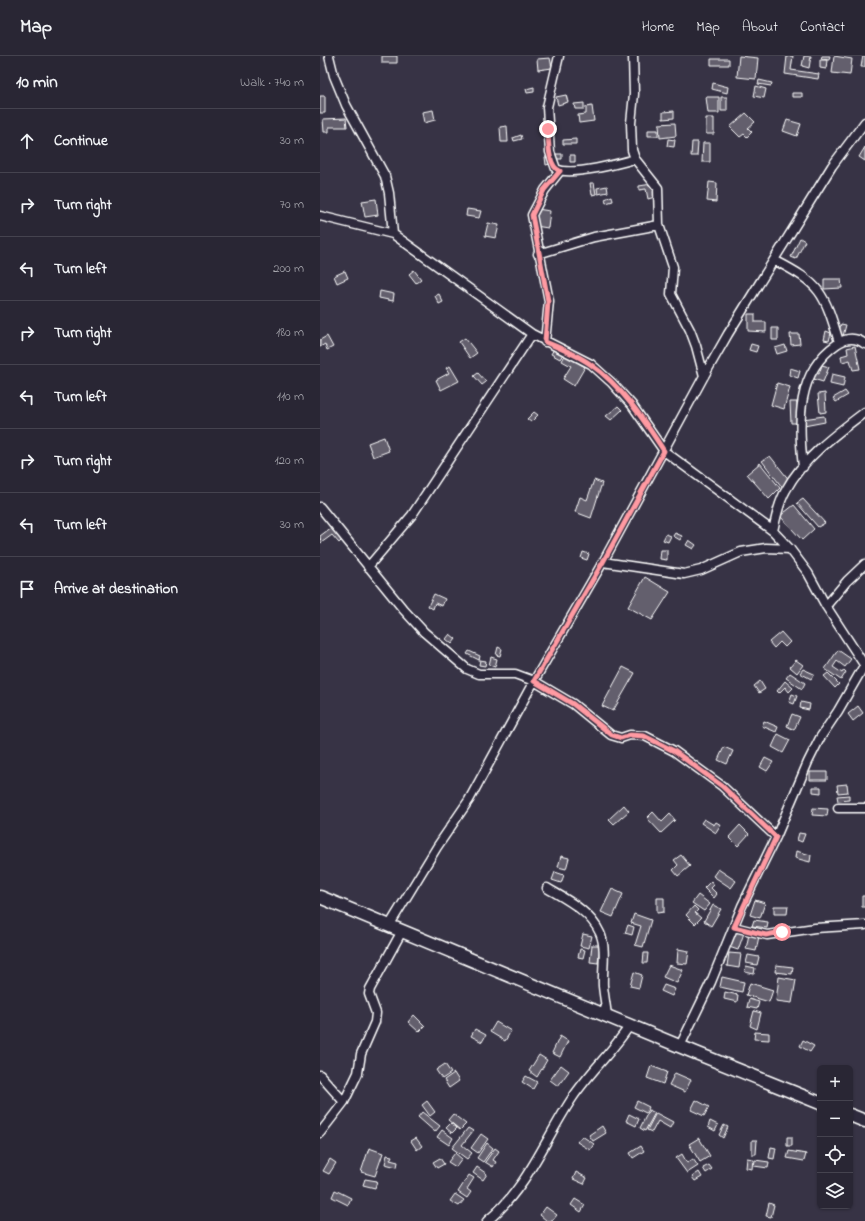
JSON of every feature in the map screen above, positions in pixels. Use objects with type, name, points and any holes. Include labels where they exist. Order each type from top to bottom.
[{"type":"main road","points":[[320,897],[817,1102]]},
{"type":"main road","points":[[853,1116],[865,1121]]},
{"type":"street","points":[[329,56],[334,76],[346,105],[385,176],[389,193],[393,234]]},
{"type":"street","points":[[559,56],[547,107],[551,158],[556,169],[560,171],[585,169],[635,159]]},
{"type":"street","points":[[633,56],[634,94],[631,137],[635,159],[656,185],[659,195],[659,225],[673,267],[671,294],[690,330],[704,376]]},
{"type":"street","points":[[389,926],[437,847],[469,800],[534,681],[603,562],[704,376],[832,166],[865,122]]},
{"type":"street","points":[[545,342],[548,301],[538,254],[533,212],[544,190],[560,171]]},
{"type":"street","points":[[320,216],[393,234],[532,334],[545,342],[591,364],[612,383],[646,423],[664,451],[773,531],[790,549],[808,573],[826,606],[865,665],[838,712],[820,738],[734,927],[711,982],[680,1046]]},
{"type":"street","points":[[538,254],[594,237],[659,225]]},
{"type":"street","points":[[774,260],[802,276],[817,287],[826,303],[839,342]]},
{"type":"street","points":[[368,567],[412,515],[532,334]]},
{"type":"street","points":[[803,467],[800,420],[804,388],[810,373],[819,360],[839,342],[852,339],[860,340],[865,344]]},
{"type":"street","points":[[773,531],[786,489],[803,467],[820,449],[865,412]]},
{"type":"street","points":[[320,508],[424,632],[467,669],[479,674],[514,674],[534,681],[573,704],[612,735],[621,738],[630,735],[644,736],[674,751],[722,786],[776,837]]},
{"type":"street","points":[[603,562],[684,574],[701,570],[741,552],[766,548],[790,549]]},
{"type":"street","points":[[826,606],[847,581],[865,564]]},
{"type":"street","points":[[838,808],[865,808]]},
{"type":"street","points":[[547,888],[574,904],[587,915],[601,934],[603,948],[603,985],[607,1016]]},
{"type":"street","points":[[734,927],[766,935],[815,928],[865,925]]},
{"type":"street","points":[[320,1133],[344,1102],[358,1073],[361,1054],[375,1022],[376,1013],[370,998],[370,989],[402,931]]},
{"type":"street","points":[[487,1221],[498,1212],[518,1189],[574,1095],[618,1044],[630,1026]]},
{"type":"street","points":[[320,1075],[344,1102]]},
{"type":"building","points":[[382,56],[397,56],[397,63],[382,63]]},
{"type":"building","points":[[739,56],[758,58],[756,79],[737,77]]},
{"type":"building","points":[[787,56],[793,56],[791,70],[819,74],[818,79],[785,74]]},
{"type":"building","points":[[804,56],[811,56],[809,68],[802,66]]},
{"type":"building","points":[[822,56],[830,56],[829,60],[821,59]]},
{"type":"building","points":[[834,56],[852,59],[850,75],[832,73]]},
{"type":"building","points":[[863,56],[865,57],[865,67],[861,67]]},
{"type":"building","points":[[550,58],[552,68],[538,70],[537,59]]},
{"type":"building","points":[[711,59],[729,59],[729,65],[711,65]]},
{"type":"building","points":[[820,60],[827,60],[826,69],[820,68]]},
{"type":"building","points":[[759,80],[772,83],[771,86],[758,84]]},
{"type":"building","points":[[713,83],[728,87],[727,93],[712,89]]},
{"type":"building","points":[[756,86],[766,89],[764,98],[754,96]]},
{"type":"building","points":[[534,87],[534,92],[527,93],[526,89]]},
{"type":"building","points":[[792,93],[802,93],[802,97],[792,97]]},
{"type":"building","points":[[566,95],[568,102],[558,105],[556,97]]},
{"type":"building","points":[[320,96],[325,96],[325,113],[320,113]]},
{"type":"building","points":[[706,97],[719,97],[719,113],[708,113]]},
{"type":"building","points":[[721,97],[727,97],[727,111],[721,111]]},
{"type":"building","points":[[584,103],[584,109],[575,109],[574,104]]},
{"type":"building","points":[[592,106],[594,121],[579,123],[578,115],[586,114],[586,107]]},
{"type":"building","points":[[433,110],[435,120],[424,123],[422,112]]},
{"type":"building","points":[[674,111],[674,118],[663,119],[663,112]]},
{"type":"building","points":[[746,113],[755,122],[748,128],[752,132],[747,137],[744,134],[740,137],[730,127]]},
{"type":"building","points":[[346,118],[347,127],[329,127],[329,132],[324,132],[323,119]]},
{"type":"building","points":[[706,118],[714,118],[714,134],[706,134]]},
{"type":"building","points":[[787,120],[801,124],[797,136],[783,131]]},
{"type":"building","points":[[675,123],[676,136],[660,138],[659,124]]},
{"type":"building","points":[[507,126],[508,142],[501,142],[500,127]]},
{"type":"building","points":[[648,130],[658,130],[658,136],[648,136]]},
{"type":"building","points":[[521,135],[522,139],[514,141],[513,138]]},
{"type":"building","points":[[576,139],[576,144],[563,144],[563,140]]},
{"type":"building","points":[[668,139],[675,140],[674,147],[667,146]]},
{"type":"building","points":[[692,142],[698,142],[697,156],[691,156]]},
{"type":"building","points":[[703,143],[710,143],[710,162],[702,162]]},
{"type":"building","points":[[865,147],[865,161],[859,157]]},
{"type":"building","points":[[554,154],[562,154],[562,159],[554,159]]},
{"type":"building","points":[[570,155],[575,155],[575,162],[570,162]]},
{"type":"building","points":[[549,156],[550,164],[546,165],[545,157]]},
{"type":"building","points":[[709,182],[717,183],[716,202],[707,201]]},
{"type":"building","points":[[590,183],[594,183],[596,194],[592,195]]},
{"type":"building","points":[[652,184],[655,197],[648,199],[646,189],[639,190],[639,186]]},
{"type":"building","points":[[607,186],[608,192],[598,194],[597,188]]},
{"type":"building","points":[[612,196],[613,201],[606,203],[605,199]]},
{"type":"building","points":[[376,199],[378,215],[365,217],[362,201]]},
{"type":"building","points":[[467,209],[481,211],[479,218],[466,216]]},
{"type":"building","points":[[537,209],[550,211],[548,228],[535,226]]},
{"type":"building","points":[[488,223],[499,225],[496,238],[485,236]]},
{"type":"building","points":[[800,238],[805,241],[796,259],[791,257]]},
{"type":"building","points":[[414,270],[421,279],[416,283],[409,274]]},
{"type":"building","points":[[345,271],[348,278],[337,283],[334,276]]},
{"type":"building","points":[[824,279],[841,279],[842,288],[824,289]]},
{"type":"building","points":[[380,291],[394,294],[393,301],[379,298]]},
{"type":"building","points":[[439,294],[443,302],[439,304],[435,296]]},
{"type":"building","points":[[748,314],[755,314],[755,322],[766,322],[766,332],[748,331]]},
{"type":"building","points":[[841,324],[846,325],[843,336],[838,334]]},
{"type":"building","points":[[772,328],[778,328],[778,340],[772,340]]},
{"type":"building","points":[[826,331],[831,333],[829,341],[824,340]]},
{"type":"building","points":[[790,334],[799,334],[800,344],[791,345]]},
{"type":"building","points":[[327,336],[333,347],[327,350],[325,344],[320,347],[320,340]]},
{"type":"building","points":[[465,338],[477,353],[470,358],[459,342]]},
{"type":"building","points":[[751,344],[758,346],[756,352],[749,350]]},
{"type":"building","points":[[785,345],[787,351],[777,354],[775,348]]},
{"type":"building","points":[[855,346],[860,369],[853,370],[850,360],[842,362],[841,356],[848,354],[847,348]]},
{"type":"building","points":[[554,349],[563,354],[560,359],[551,354]]},
{"type":"building","points":[[565,355],[585,367],[574,386],[563,379],[571,366],[562,361]]},
{"type":"building","points":[[822,365],[829,367],[823,382],[813,379],[815,373],[819,374]]},
{"type":"building","points":[[450,366],[459,381],[441,390],[436,380],[449,373],[446,368]]},
{"type":"building","points":[[790,368],[800,371],[798,378],[789,375]]},
{"type":"building","points":[[478,373],[486,382],[482,385],[474,376]]},
{"type":"building","points":[[832,374],[845,377],[843,387],[830,384]]},
{"type":"building","points":[[777,383],[790,387],[784,409],[771,405]]},
{"type":"building","points":[[845,391],[848,395],[836,402],[833,398]]},
{"type":"building","points":[[825,393],[826,412],[820,413],[818,394]]},
{"type":"building","points":[[790,402],[797,402],[797,423],[791,423]]},
{"type":"building","points":[[618,406],[622,410],[611,420],[606,416]]},
{"type":"building","points":[[534,412],[538,415],[531,422],[527,419]]},
{"type":"building","points":[[824,416],[825,422],[804,426],[803,419]]},
{"type":"building","points":[[384,437],[389,451],[373,457],[368,443]]},
{"type":"building","points":[[770,456],[790,481],[782,487],[762,461]]},
{"type":"building","points":[[760,463],[780,488],[769,499],[747,474]]},
{"type":"building","points":[[594,480],[602,483],[591,518],[575,512],[580,497],[587,500]]},
{"type":"building","points":[[803,499],[825,523],[818,527],[797,503]]},
{"type":"building","points":[[794,505],[814,529],[802,540],[780,516]]},
{"type":"building","points":[[332,527],[342,540],[339,543],[332,535],[321,543],[320,536]]},
{"type":"building","points":[[675,533],[682,536],[680,540],[673,536]]},
{"type":"building","points":[[666,534],[671,536],[668,542],[663,540]]},
{"type":"building","points":[[689,540],[696,545],[693,549],[686,545]]},
{"type":"building","points":[[661,550],[667,550],[667,560],[660,559]]},
{"type":"building","points":[[583,552],[589,554],[587,560],[581,558]]},
{"type":"building","points":[[645,577],[670,592],[652,620],[628,607]]},
{"type":"building","points":[[434,594],[445,599],[442,606],[435,603],[433,609],[428,606]]},
{"type":"building","points":[[781,632],[790,642],[785,647],[780,642],[774,648],[769,642]]},
{"type":"building","points":[[450,634],[456,639],[452,644],[446,639]]},
{"type":"building","points":[[498,647],[502,649],[500,656],[496,655]]},
{"type":"building","points":[[838,650],[851,659],[845,667],[837,661],[833,667],[842,673],[844,670],[846,672],[841,680],[825,669]]},
{"type":"building","points":[[469,651],[480,656],[479,660],[467,654]]},
{"type":"building","points":[[491,657],[497,659],[495,667],[489,665]]},
{"type":"building","points":[[480,660],[486,661],[485,666],[479,665]]},
{"type":"building","points":[[796,660],[803,665],[797,673],[790,667]]},
{"type":"building","points":[[623,667],[635,673],[613,711],[602,706]]},
{"type":"building","points":[[803,669],[814,674],[811,679],[800,673]]},
{"type":"building","points":[[790,673],[805,683],[802,689],[786,678]]},
{"type":"building","points":[[828,673],[839,684],[835,688],[824,676]]},
{"type":"building","points":[[760,681],[765,689],[759,693],[754,686]]},
{"type":"building","points":[[785,681],[793,688],[789,692],[785,687],[779,693],[777,691]]},
{"type":"building","points":[[792,694],[797,696],[794,704],[789,702]]},
{"type":"building","points":[[801,702],[810,704],[809,710],[800,708]]},
{"type":"building","points":[[858,706],[863,713],[853,721],[848,714]]},
{"type":"building","points":[[792,714],[800,717],[794,730],[787,726]]},
{"type":"building","points":[[764,721],[778,727],[776,732],[762,726]]},
{"type":"building","points":[[778,734],[790,740],[783,753],[772,747]]},
{"type":"building","points":[[724,747],[733,751],[727,764],[718,760]]},
{"type":"building","points":[[765,758],[773,762],[767,771],[760,767]]},
{"type":"building","points":[[810,772],[827,772],[827,780],[810,780]]},
{"type":"building","points":[[847,784],[848,792],[838,793],[837,785]]},
{"type":"building","points":[[813,787],[821,787],[821,793],[813,792]]},
{"type":"building","points":[[849,795],[849,800],[838,801],[837,796]]},
{"type":"building","points":[[624,805],[629,811],[614,824],[609,819]]},
{"type":"building","points":[[813,808],[828,809],[827,816],[812,815]]},
{"type":"building","points":[[653,812],[662,822],[670,814],[675,820],[661,833],[647,818]]},
{"type":"building","points":[[704,819],[714,825],[716,822],[721,825],[716,833],[701,823]]},
{"type":"building","points":[[740,825],[749,834],[738,846],[729,837]]},
{"type":"building","points":[[799,833],[805,834],[802,842],[797,840]]},
{"type":"building","points":[[796,851],[811,855],[810,862],[795,858]]},
{"type":"building","points":[[681,855],[690,866],[678,876],[673,870],[678,865],[674,860]]},
{"type":"building","points":[[561,856],[569,858],[566,869],[558,867]]},
{"type":"building","points":[[718,869],[736,881],[731,888],[713,876]]},
{"type":"building","points":[[555,872],[564,875],[561,883],[552,880]]},
{"type":"building","points":[[711,881],[714,885],[711,888],[717,894],[714,898],[704,888]]},
{"type":"building","points":[[612,889],[623,894],[613,917],[601,912]]},
{"type":"building","points":[[698,895],[710,904],[704,911],[692,903]]},
{"type":"building","points":[[862,896],[865,896],[865,907],[862,907]]},
{"type":"building","points":[[657,898],[664,898],[664,912],[657,913]]},
{"type":"building","points":[[755,900],[765,903],[760,918],[750,915]]},
{"type":"building","points":[[713,905],[721,909],[711,926],[704,921]]},
{"type":"building","points":[[694,906],[698,910],[695,913],[701,918],[695,924],[686,915]]},
{"type":"building","points":[[774,906],[788,906],[787,914],[774,914]]},
{"type":"building","points":[[634,914],[651,920],[643,947],[635,945],[641,926],[631,923]]},
{"type":"building","points":[[754,920],[768,922],[767,928],[752,926]]},
{"type":"building","points":[[628,925],[634,927],[632,935],[625,933]]},
{"type":"building","points":[[735,929],[744,933],[738,950],[729,947]]},
{"type":"building","points":[[583,934],[592,936],[589,948],[580,946]]},
{"type":"building","points":[[749,934],[759,936],[756,951],[746,949]]},
{"type":"building","points":[[592,945],[600,945],[598,963],[590,962]]},
{"type":"building","points":[[580,949],[585,950],[583,958],[578,957]]},
{"type":"building","points":[[678,949],[689,951],[687,964],[677,963]]},
{"type":"building","points":[[644,953],[648,953],[647,963],[643,963]]},
{"type":"building","points":[[729,953],[741,954],[739,968],[727,966]]},
{"type":"building","points":[[748,955],[759,957],[757,965],[746,963]]},
{"type":"building","points":[[669,965],[683,970],[677,983],[663,977]]},
{"type":"building","points":[[776,965],[793,967],[792,974],[775,972]]},
{"type":"building","points":[[746,966],[755,968],[754,974],[745,972]]},
{"type":"building","points":[[634,972],[642,975],[639,988],[630,986]]},
{"type":"building","points":[[722,977],[744,982],[742,992],[720,987]]},
{"type":"building","points":[[779,977],[796,980],[792,1003],[776,1001]]},
{"type":"building","points":[[750,983],[773,990],[769,1002],[746,995]]},
{"type":"building","points":[[664,985],[675,989],[672,996],[661,991]]},
{"type":"building","points":[[725,992],[738,995],[737,1002],[724,999]]},
{"type":"building","points":[[749,999],[759,1002],[757,1009],[747,1007]]},
{"type":"building","points":[[754,1011],[761,1013],[757,1029],[750,1026]]},
{"type":"building","points":[[414,1015],[425,1026],[419,1032],[408,1022]]},
{"type":"building","points":[[496,1022],[511,1031],[505,1041],[490,1032]]},
{"type":"building","points":[[475,1029],[486,1035],[482,1042],[471,1036]]},
{"type":"building","points":[[755,1032],[769,1033],[769,1040],[754,1039]]},
{"type":"building","points":[[560,1036],[568,1041],[560,1057],[552,1053]]},
{"type":"building","points":[[803,1040],[814,1046],[810,1052],[800,1046]]},
{"type":"building","points":[[539,1055],[547,1060],[537,1077],[529,1071]]},
{"type":"building","points":[[445,1064],[451,1073],[442,1079],[436,1070]]},
{"type":"building","points":[[561,1065],[569,1071],[558,1086],[550,1080]]},
{"type":"building","points":[[651,1066],[667,1072],[663,1084],[647,1078]]},
{"type":"building","points":[[454,1073],[459,1081],[449,1088],[444,1080]]},
{"type":"building","points":[[675,1073],[691,1080],[685,1092],[669,1085]]},
{"type":"building","points":[[526,1076],[537,1082],[533,1089],[522,1082]]},
{"type":"building","points":[[696,1100],[709,1107],[704,1116],[691,1110]]},
{"type":"building","points":[[427,1101],[435,1112],[430,1116],[422,1105]]},
{"type":"building","points":[[637,1101],[649,1107],[646,1113],[634,1107]]},
{"type":"building","points":[[649,1110],[655,1113],[645,1131],[640,1128]]},
{"type":"building","points":[[422,1112],[440,1126],[435,1132],[418,1117]]},
{"type":"building","points":[[656,1113],[673,1122],[670,1128],[658,1121],[652,1132],[647,1130]]},
{"type":"building","points":[[453,1114],[466,1124],[460,1130],[448,1120]]},
{"type":"building","points":[[629,1114],[639,1119],[636,1126],[626,1121]]},
{"type":"building","points":[[710,1121],[718,1125],[715,1131],[708,1127]]},
{"type":"building","points":[[451,1123],[457,1128],[452,1133],[446,1128]]},
{"type":"building","points":[[724,1125],[728,1127],[723,1138],[719,1135]]},
{"type":"building","points":[[602,1126],[606,1133],[593,1141],[589,1135]]},
{"type":"building","points":[[468,1128],[473,1131],[462,1145],[472,1153],[467,1159],[452,1148]]},
{"type":"building","points":[[442,1130],[453,1138],[449,1145],[437,1137]]},
{"type":"building","points":[[481,1134],[488,1139],[478,1153],[471,1148]]},
{"type":"building","points":[[582,1136],[594,1144],[590,1150],[577,1142]]},
{"type":"building","points":[[787,1137],[792,1137],[792,1146],[787,1146]]},
{"type":"building","points":[[416,1138],[422,1146],[417,1150],[411,1141]]},
{"type":"building","points":[[699,1138],[710,1156],[700,1162],[689,1144]]},
{"type":"building","points":[[752,1140],[757,1140],[756,1154],[752,1154]]},
{"type":"building","points":[[487,1143],[493,1148],[483,1162],[477,1158]]},
{"type":"building","points":[[641,1146],[644,1151],[633,1158],[630,1153]]},
{"type":"building","points":[[771,1147],[776,1148],[774,1159],[769,1158]]},
{"type":"building","points":[[369,1148],[383,1153],[375,1176],[361,1172]]},
{"type":"building","points":[[495,1148],[499,1151],[493,1160],[496,1162],[493,1167],[485,1162]]},
{"type":"building","points":[[789,1151],[806,1154],[804,1161],[787,1158]]},
{"type":"building","points":[[455,1153],[462,1159],[456,1167],[448,1162]]},
{"type":"building","points":[[682,1154],[687,1163],[693,1159],[698,1166],[687,1173],[676,1158]]},
{"type":"building","points":[[387,1155],[392,1156],[390,1160],[398,1162],[397,1167],[385,1164]]},
{"type":"building","points":[[440,1158],[444,1164],[437,1168],[433,1162]]},
{"type":"building","points":[[747,1158],[753,1159],[752,1169],[746,1168]]},
{"type":"building","points":[[330,1159],[336,1163],[329,1174],[323,1171]]},
{"type":"building","points":[[755,1160],[769,1162],[768,1168],[754,1166]]},
{"type":"building","points":[[709,1165],[712,1169],[706,1173],[703,1168]]},
{"type":"building","points":[[477,1167],[487,1174],[483,1180],[473,1173]]},
{"type":"building","points":[[576,1172],[587,1178],[584,1184],[573,1179]]},
{"type":"building","points":[[699,1172],[702,1177],[695,1181],[692,1177]]},
{"type":"building","points":[[469,1175],[474,1178],[467,1189],[471,1192],[467,1198],[458,1192]]},
{"type":"building","points":[[365,1179],[377,1181],[375,1188],[363,1185]]},
{"type":"building","points":[[335,1190],[351,1198],[348,1205],[332,1197]]},
{"type":"building","points":[[455,1194],[464,1200],[459,1206],[450,1201]]},
{"type":"building","points":[[575,1199],[585,1205],[581,1212],[571,1205]]},
{"type":"building","points":[[769,1203],[774,1205],[771,1217],[766,1216]]},
{"type":"building","points":[[546,1207],[557,1215],[552,1221],[547,1221],[540,1215]]},
{"type":"route","points":[[548,129],[552,164],[560,171],[544,190],[532,215],[548,301],[549,315],[545,342],[565,350],[591,364],[612,383],[646,423],[664,451],[603,562],[534,681],[573,704],[612,735],[621,738],[630,735],[644,736],[655,740],[674,751],[722,786],[776,837],[742,906],[734,927],[766,935],[782,932]]}]
